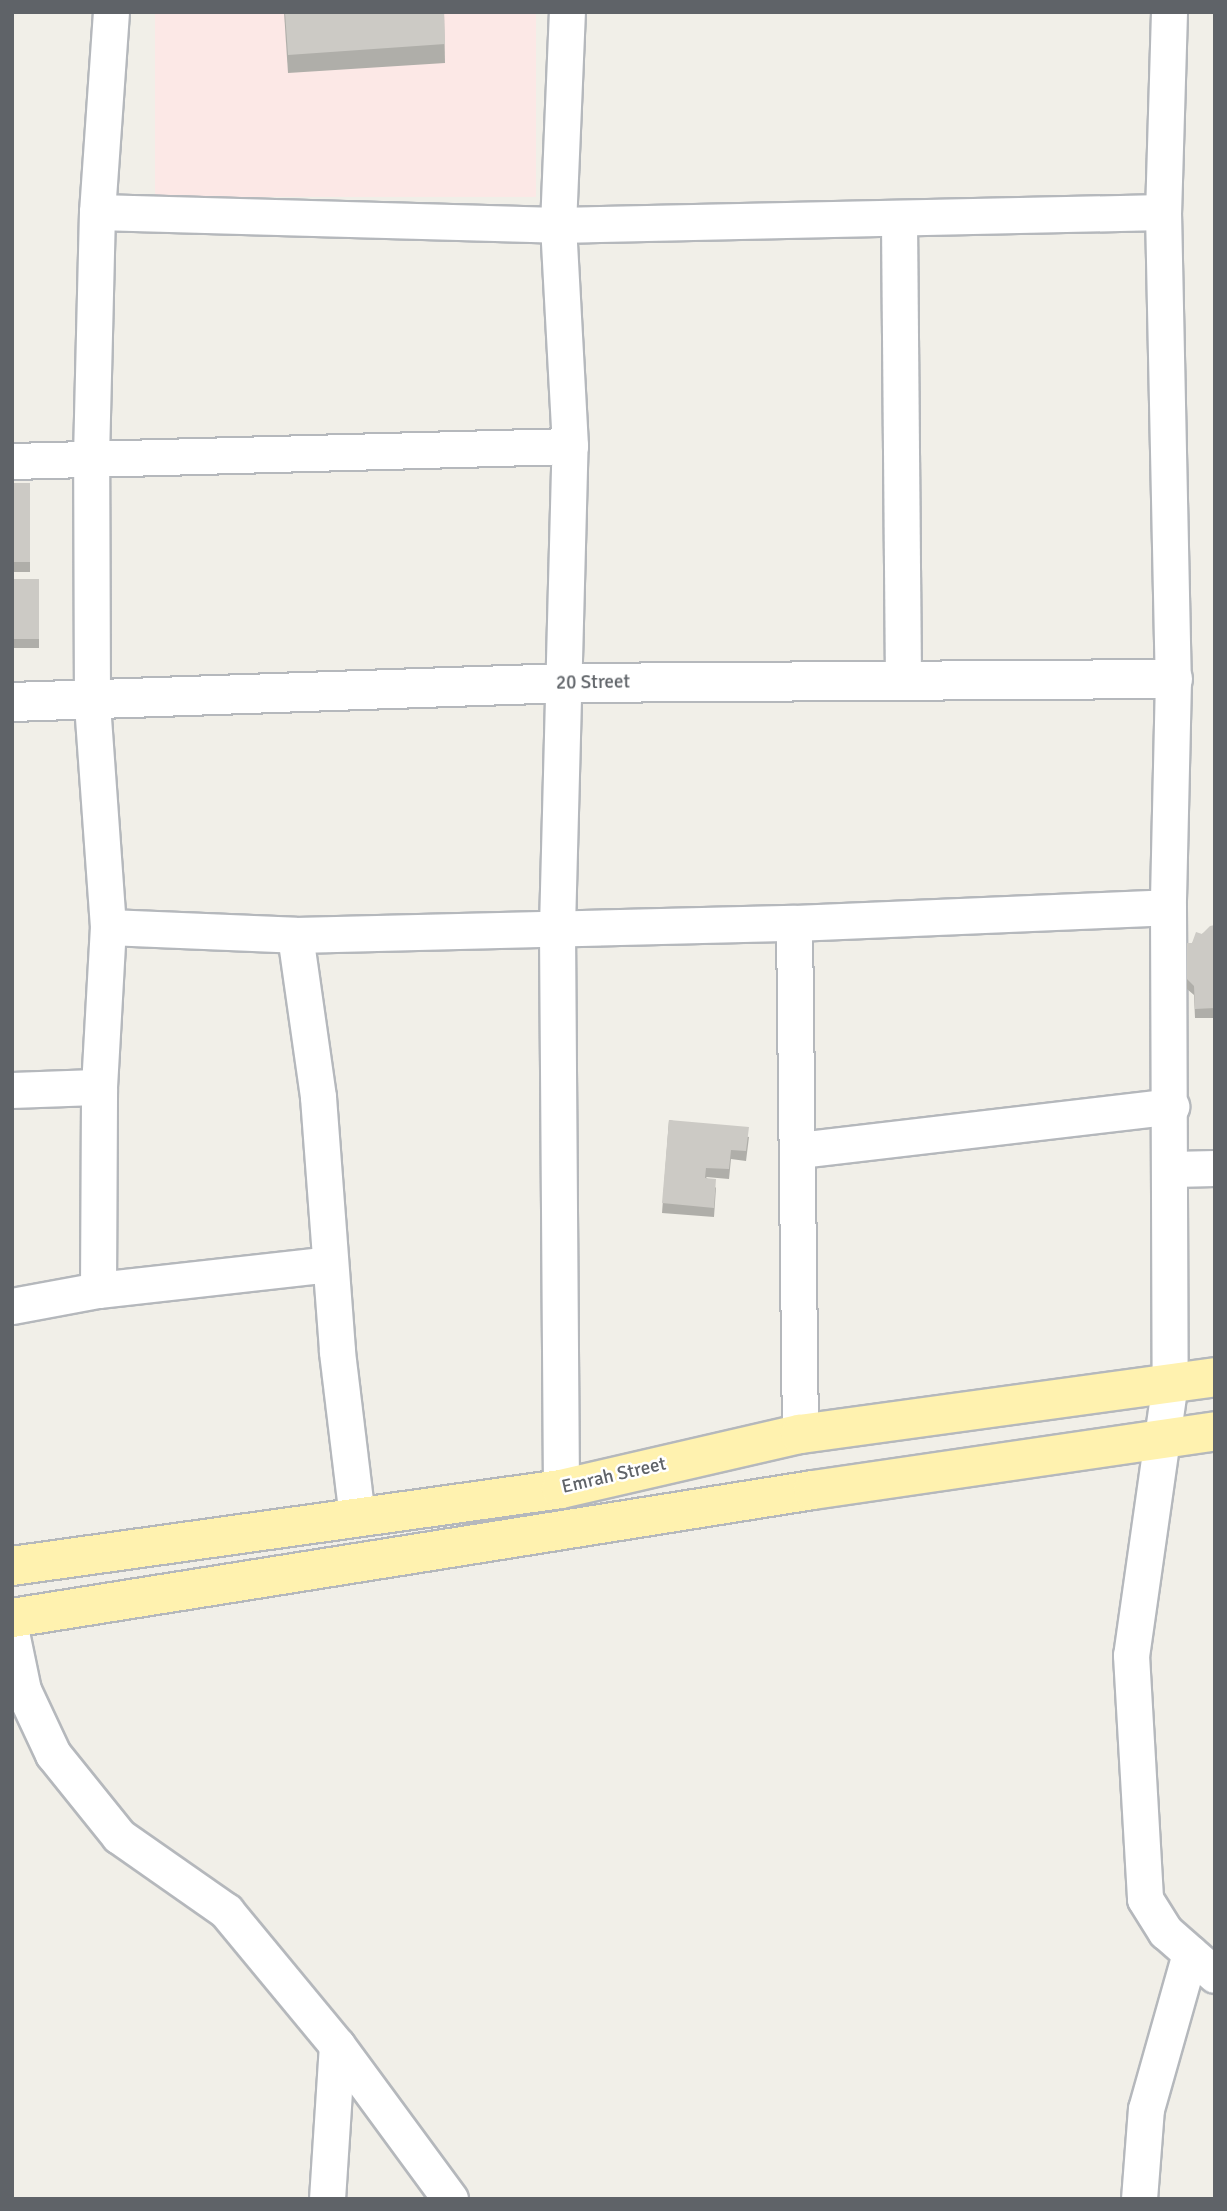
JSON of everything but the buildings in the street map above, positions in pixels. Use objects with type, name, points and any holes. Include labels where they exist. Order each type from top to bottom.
[{"type":"main road","name":"Emrah Street","points":[[12,1566],[561,1489],[800,1434],[1215,1377]]},
{"type":"main road","points":[[12,1618],[1215,1431]]},
{"type":"street","points":[[97,1290],[99,1087],[108,927],[92,702],[91,457],[97,212],[111,12]]},
{"type":"street","points":[[561,1489],[557,927],[566,683],[570,446],[558,225],[567,12]]},
{"type":"street","points":[[1139,2199],[1146,2109],[1202,1964],[1166,1932],[1144,1899],[1131,1655],[1170,1382],[1172,1169],[1168,907],[1173,679],[1163,212],[1170,12]]},
{"type":"street","points":[[97,212],[558,225],[898,221],[1163,212]]},
{"type":"street","points":[[898,221],[902,678]]},
{"type":"street","points":[[12,461],[570,446]]},
{"type":"street","name":"20 Street","points":[[12,702],[92,702],[566,683],[902,678],[1173,679]]},
{"type":"street","points":[[108,927],[295,935],[794,923],[1168,907]]},
{"type":"street","points":[[794,923],[799,1150],[800,1434]]},
{"type":"street","points":[[295,935],[317,1097],[330,1264],[357,1518]]},
{"type":"street","points":[[12,1090],[99,1087]]},
{"type":"street","points":[[799,1150],[1171,1106]]},
{"type":"street","points":[[1172,1169],[1215,1168]]},
{"type":"street","points":[[12,1306],[97,1290],[330,1264]]},
{"type":"street","points":[[12,1637],[23,1690],[61,1764],[118,1836],[226,1911],[337,2045],[450,2199]]},
{"type":"street","points":[[327,2199],[337,2045]]},
{"type":"shaded area","points":[[155,12],[536,12],[536,197],[155,197]]}]
